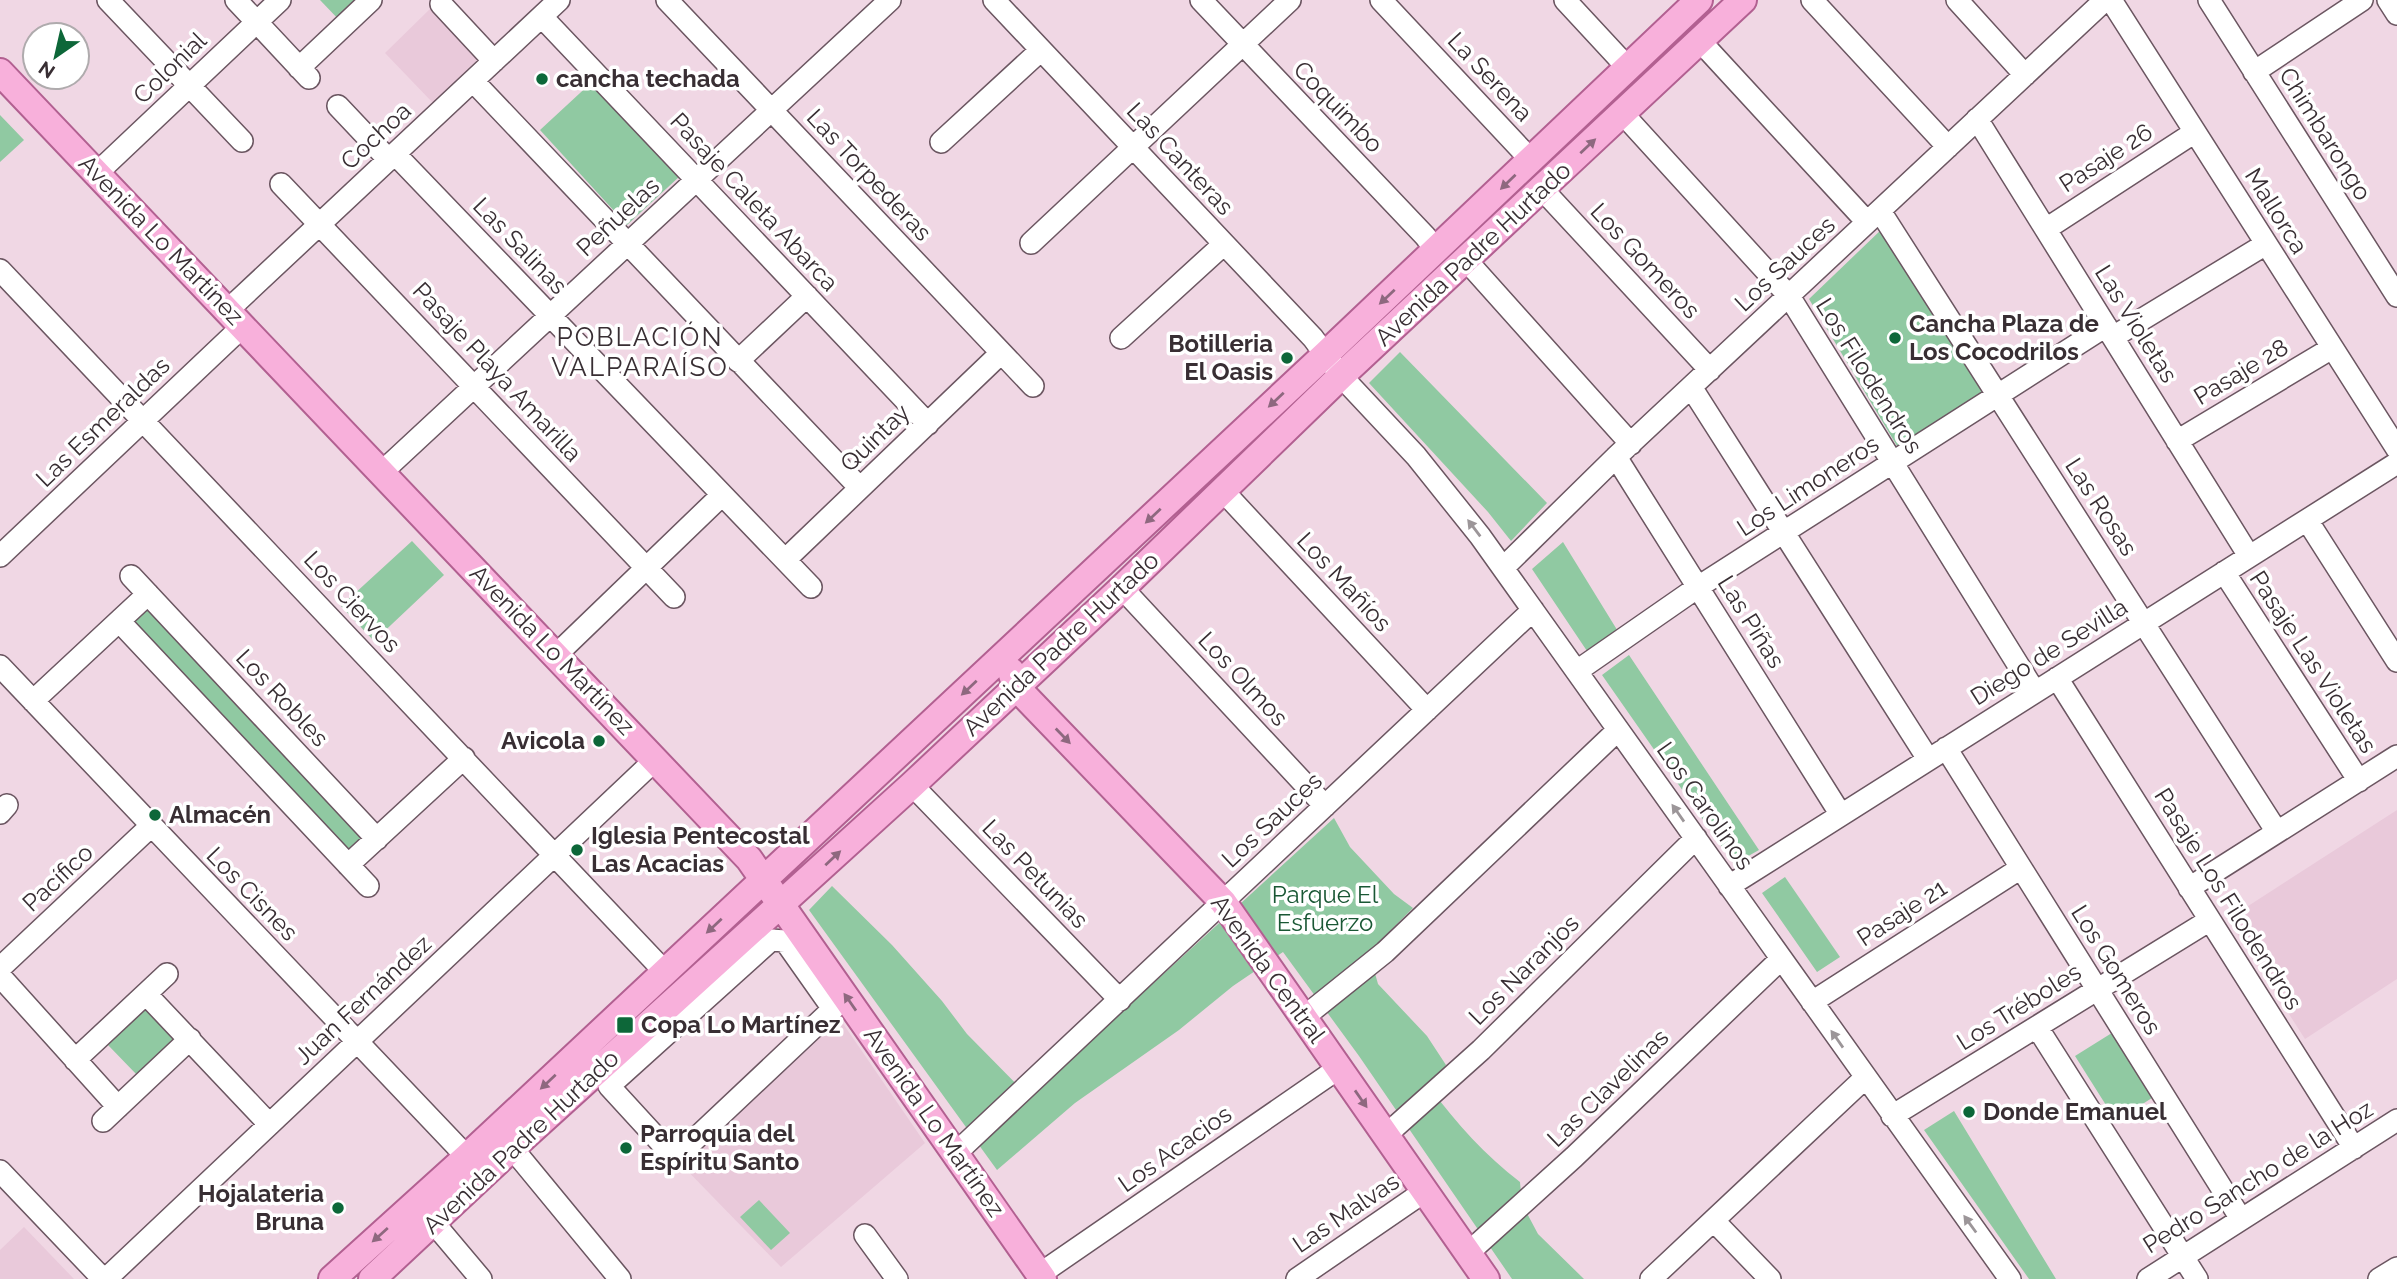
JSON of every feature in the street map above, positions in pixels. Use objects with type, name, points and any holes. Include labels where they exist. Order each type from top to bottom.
[{"type":"main road","name":"Avenida Padre Hurtado","points":[[332,1279],[764,880],[1326,354],[1699,0]]},
{"type":"main road","name":"Avenida Padre Hurtado","points":[[372,1279],[512,1148],[912,785],[1122,588],[1341,376],[1743,0]]},
{"type":"main road","name":"Avenida Lo Martínez","points":[[0,72],[749,859],[1042,1277]]},
{"type":"main road","points":[[1012,647],[1010,670],[1016,687]]},
{"type":"main road","name":"Avenida Central","points":[[1016,687],[1223,902],[1486,1279]]},
{"type":"street","points":[[108,0],[242,141]]},
{"type":"street","points":[[236,0],[304,73],[371,0]]},
{"type":"street","name":"Colonial","points":[[97,173],[280,0]]},
{"type":"street","name":"Cochoa","points":[[235,318],[320,224],[559,0]]},
{"type":"street","name":"Las Torpederas","points":[[667,0],[1033,386]]},
{"type":"street","name":"Peñuelas","points":[[382,472],[890,0]]},
{"type":"street","name":"Las Canteras","points":[[994,0],[1326,354],[1341,376]]},
{"type":"street","name":"Coquimbo","points":[[1201,0],[1436,250]]},
{"type":"street","points":[[1031,243],[1290,0]]},
{"type":"street","name":"La Serena","points":[[1381,0],[1531,160]]},
{"type":"street","points":[[1565,0],[1628,68]]},
{"type":"street","points":[[1812,0],[1948,147]]},
{"type":"street","points":[[1957,0],[2025,75]]},
{"type":"street","name":"Los Sauces","points":[[1503,568],[1623,451],[2105,0]]},
{"type":"street","name":"Mallorca","points":[[2110,0],[2397,449]]},
{"type":"street","name":"Chimbarongo","points":[[2209,0],[2397,296]]},
{"type":"street","points":[[2254,72],[2362,0]]},
{"type":"street","points":[[2388,0],[2397,14]]},
{"type":"street","points":[[441,4],[494,61]]},
{"type":"street","name":"Pasaje Caleta Abarca","points":[[542,17],[928,424]]},
{"type":"street","name":"Las Rosas","points":[[1700,41],[1874,216],[1998,395],[2277,832]]},
{"type":"street","points":[[941,142],[1041,50]]},
{"type":"street","points":[[473,81],[860,488]]},
{"type":"street","name":"Las Salinas","points":[[338,106],[551,316],[811,587]]},
{"type":"street","name":"Los Filodendros","points":[[1623,114],[1789,296],[2035,692]]},
{"type":"street","name":"Las Violetas","points":[[1978,119],[2249,556]]},
{"type":"street","name":"Pasaje 26","points":[[2046,229],[2195,132]]},
{"type":"street","name":"Pasaje Playa Amarilla","points":[[281,184],[674,597]]},
{"type":"street","name":"Los Gomeros","points":[[1542,189],[1710,370]]},
{"type":"street","points":[[1121,338],[1224,244]]},
{"type":"street","name":"Los Limoneros","points":[[1577,671],[1698,587],[1998,395],[2266,244]]},
{"type":"street","name":"Las Piñas","points":[[1466,260],[1623,451],[1698,587],[1841,815]]},
{"type":"street","name":"Los Ciervos","points":[[0,270],[665,972]]},
{"type":"street","points":[[738,361],[807,296]]},
{"type":"street","name":"Las Esmeraldas","points":[[0,556],[143,420],[235,318]]},
{"type":"street","name":"Pasaje 28","points":[[2178,441],[2332,348]]},
{"type":"street","name":"Quintay","points":[[785,560],[1001,353]]},
{"type":"street","name":"Los Carolinos","points":[[1341,376],[1451,498],[1503,568],[2010,1279]]},
{"type":"street","name":"Los Gomeros","points":[[1691,387],[1784,533],[1937,753],[2021,868],[2241,1220]]},
{"type":"street","name":"Diego de Sevilla","points":[[1729,886],[2397,463]]},
{"type":"street","name":"Los Mañíos","points":[[1223,491],[1427,709]]},
{"type":"street","points":[[556,655],[722,495]]},
{"type":"street","points":[[2306,520],[2397,661]]},
{"type":"street","name":"Pasaje Las Violetas","points":[[2224,572],[2358,780]]},
{"type":"street","name":"Los Robles","points":[[131,576],[377,839]]},
{"type":"street","name":"Los Olmos","points":[[1122,588],[1325,806]]},
{"type":"street","points":[[33,701],[148,594]]},
{"type":"street","name":"Los Sauces","points":[[956,1153],[1533,610]]},
{"type":"street","points":[[119,621],[368,886]]},
{"type":"street","name":"Los Cisnes","points":[[0,666],[467,1157]]},
{"type":"street","name":"Pasaje Los Filodendros","points":[[2057,678],[2354,1148]]},
{"type":"street","points":[[1304,1017],[1385,952],[1618,730]]},
{"type":"street","points":[[2189,888],[2397,756]]},
{"type":"street","points":[[348,865],[464,758]]},
{"type":"street","name":"Juan Fernández","points":[[104,1279],[656,759]]},
{"type":"street","name":"Las Petunias","points":[[912,785],[1120,1000]]},
{"type":"street","name":"Pacífico","points":[[0,968],[151,826]]},
{"type":"street","name":"Los Naranjos","points":[[1386,1135],[1481,1050],[1696,838]]},
{"type":"street","name":"Pasaje 21","points":[[1812,1002],[2021,868]]},
{"type":"street","name":"Los Tréboles","points":[[1892,1116],[2210,920]]},
{"type":"street","points":[[771,940],[785,941],[832,1009],[675,1158],[609,1086],[771,940]]},
{"type":"street","name":"Las Clavelinas","points":[[1468,1253],[1574,1157],[1781,959]]},
{"type":"street","points":[[75,1060],[167,974]]},
{"type":"street","points":[[0,976],[75,1060],[111,1114],[190,1039]]},
{"type":"street","points":[[146,994],[270,1124]]},
{"type":"street","points":[[2037,1027],[2197,1279]]},
{"type":"street","name":"Los Acacios","points":[[1042,1277],[1339,1068]]},
{"type":"street","points":[[1651,1279],[1865,1078]]},
{"type":"street","points":[[2391,1124],[2397,1146]]},
{"type":"street","name":"Pedro Sancho de la Hoz","points":[[2148,1279],[2391,1124]]},
{"type":"street","points":[[512,1148],[621,1279]]},
{"type":"street","points":[[0,1171],[104,1279]]},
{"type":"street","name":"Las Malvas","points":[[1297,1279],[1425,1191]]},
{"type":"street","points":[[1714,1221],[1770,1279]]},
{"type":"street","points":[[433,1222],[481,1279]]},
{"type":"street","points":[[865,1235],[897,1279]]},
{"type":"street","points":[[2379,1279],[2397,1268]]},
{"type":"shaded area","points":[[432,7],[479,58],[433,103],[385,53]]},
{"type":"shaded area","points":[[2397,810],[2397,979],[2305,1039],[2228,919]]},
{"type":"shaded area","points":[[833,1009],[925,1143],[781,1267],[675,1158]]},
{"type":"shaded area","points":[[24,1227],[74,1279],[0,1279],[0,1250]]},
{"type":"green space","points":[[320,0],[366,0],[342,23]]},
{"type":"green space","points":[[593,81],[680,176],[627,225],[540,130]]},
{"type":"green space","points":[[0,115],[24,140],[0,162]]},
{"type":"green space","points":[[1883,228],[1991,387],[1897,446],[1809,299]]},
{"type":"green space","points":[[1400,352],[1547,503],[1511,541],[1488,512],[1369,383]]},
{"type":"green space","points":[[412,541],[444,575],[374,641],[341,606]]},
{"type":"green space","points":[[1563,542],[1619,633],[1587,651],[1532,569]]},
{"type":"green space","points":[[148,604],[368,836],[354,849],[348,849],[133,623]]},
{"type":"green space","points":[[1629,655],[1759,850],[1734,864],[1602,675]]},
{"type":"green space","name":"Parque El Esfuerzo","points":[[1334,818],[1350,847],[1394,894],[1413,908],[1369,952],[1378,984],[1427,1036],[1446,1065],[1430,1088],[1472,1138],[1520,1182],[1522,1204],[1538,1234],[1584,1279],[1512,1279],[1359,1056],[1283,952],[1075,1103],[997,1170],[809,910],[832,886],[892,945],[942,1001],[967,1034],[1029,1097]]},
{"type":"green space","points":[[1785,877],[1840,957],[1817,972],[1762,893]]},
{"type":"green space","points":[[148,1006],[177,1036],[137,1075],[108,1045]]},
{"type":"green space","points":[[2115,1031],[2155,1096],[2116,1121],[2075,1056]]},
{"type":"green space","points":[[1954,1111],[2056,1279],[2029,1279],[1924,1130]]},
{"type":"green space","points":[[759,1200],[790,1233],[771,1250],[740,1217]]},
{"type":"place","name":"cancha techada","points":[[542,79]]},
{"type":"place","name":"Cancha Plaza de Los Cocodrilos","points":[[1895,338]]},
{"type":"place","name":"Botilleria El Oasis","points":[[1287,358]]},
{"type":"place","name":"Avicola","points":[[599,741]]},
{"type":"place","name":"Almacén","points":[[155,815]]},
{"type":"place","name":"Iglesia Pentecostal Las Acacias","points":[[577,850]]},
{"type":"place","name":"Copa Lo Martínez","points":[[625,1025]]},
{"type":"place","name":"Donde Emanuel","points":[[1969,1112]]},
{"type":"place","name":"Parroquia del Espíritu Santo","points":[[626,1148]]},
{"type":"place","name":"Hojalateria Bruna","points":[[338,1208]]},
{"type":"district","name":"POBLACIÓN VALPARAÍSO","points":[[640,352]]}]
